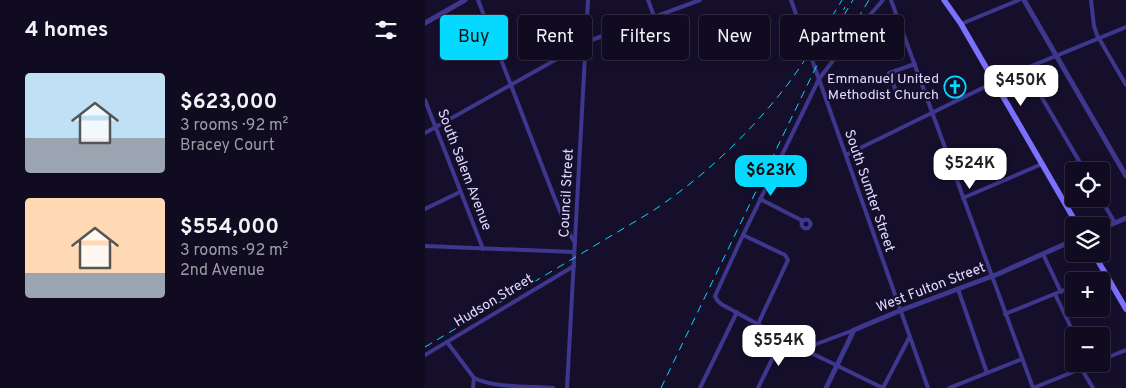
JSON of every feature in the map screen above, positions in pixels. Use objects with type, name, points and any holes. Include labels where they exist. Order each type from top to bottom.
[{"type":"main road","points":[[944,0],[961,24],[1073,217]]},
{"type":"main road","points":[[1098,262],[1104,272]]},
{"type":"main road","points":[[1110,282],[1126,309]]},
{"type":"street","points":[[425,23],[465,0]]},
{"type":"street","points":[[479,0],[569,233],[575,243]]},
{"type":"street","name":"Council Street","points":[[587,15],[588,0]]},
{"type":"street","points":[[648,0],[654,15]]},
{"type":"street","points":[[657,15],[700,0]]},
{"type":"street","name":"South Sumter Street","points":[[791,0],[899,311],[928,388]]},
{"type":"street","points":[[883,0],[851,37],[819,80],[715,296],[718,302],[803,349],[883,388],[909,338]]},
{"type":"street","points":[[891,0],[1033,388],[1071,372]]},
{"type":"street","points":[[961,24],[1019,0]]},
{"type":"street","points":[[1023,0],[1126,176]]},
{"type":"street","points":[[1091,0],[1094,26],[1126,85]]},
{"type":"street","points":[[846,155],[995,82],[1126,27]]},
{"type":"street","points":[[425,133],[554,60]]},
{"type":"street","name":"Council Street","points":[[567,388],[584,60]]},
{"type":"street","points":[[898,96],[889,73],[915,64]]},
{"type":"street","points":[[1025,69],[1080,162]]},
{"type":"street","name":"South Salem Avenue","points":[[425,100],[483,249]]},
{"type":"street","points":[[963,198],[1042,164]]},
{"type":"street","points":[[425,209],[461,192]]},
{"type":"street","points":[[760,200],[803,221]]},
{"type":"street","points":[[1106,207],[1115,223]]},
{"type":"street","points":[[1110,225],[1126,218]]},
{"type":"street","points":[[743,235],[785,255],[788,260],[758,324]]},
{"type":"street","name":"West Fulton Street","points":[[854,330],[992,276],[1065,244]]},
{"type":"street","points":[[425,246],[575,252]]},
{"type":"street","points":[[1043,254],[1061,292]]},
{"type":"street","name":"Hudson Street","points":[[425,355],[574,266]]},
{"type":"street","points":[[958,289],[987,373]]},
{"type":"street","points":[[1005,314],[1065,290]]},
{"type":"street","points":[[1055,294],[1071,327]]},
{"type":"street","points":[[700,388],[737,312]]},
{"type":"street","points":[[803,349],[854,330]]},
{"type":"street","points":[[826,388],[854,330]]},
{"type":"street","points":[[758,388],[783,337]]},
{"type":"street","points":[[447,342],[474,378],[491,384],[553,388]]},
{"type":"street","points":[[1110,356],[1126,350]]},
{"type":"street","points":[[949,388],[1022,359]]},
{"type":"street","points":[[1083,372],[1093,388]]},
{"type":"street","points":[[473,388],[474,378]]},
{"type":"railway","points":[[425,347],[671,199],[725,154],[758,120],[788,84],[842,0]]},
{"type":"railway","points":[[844,15],[853,0]]},
{"type":"railway","points":[[860,15],[869,0]]},
{"type":"railway","points":[[661,388],[845,7]]},
{"type":"place","name":"Emmanuel United Methodist Church","points":[[955,87]]}]
